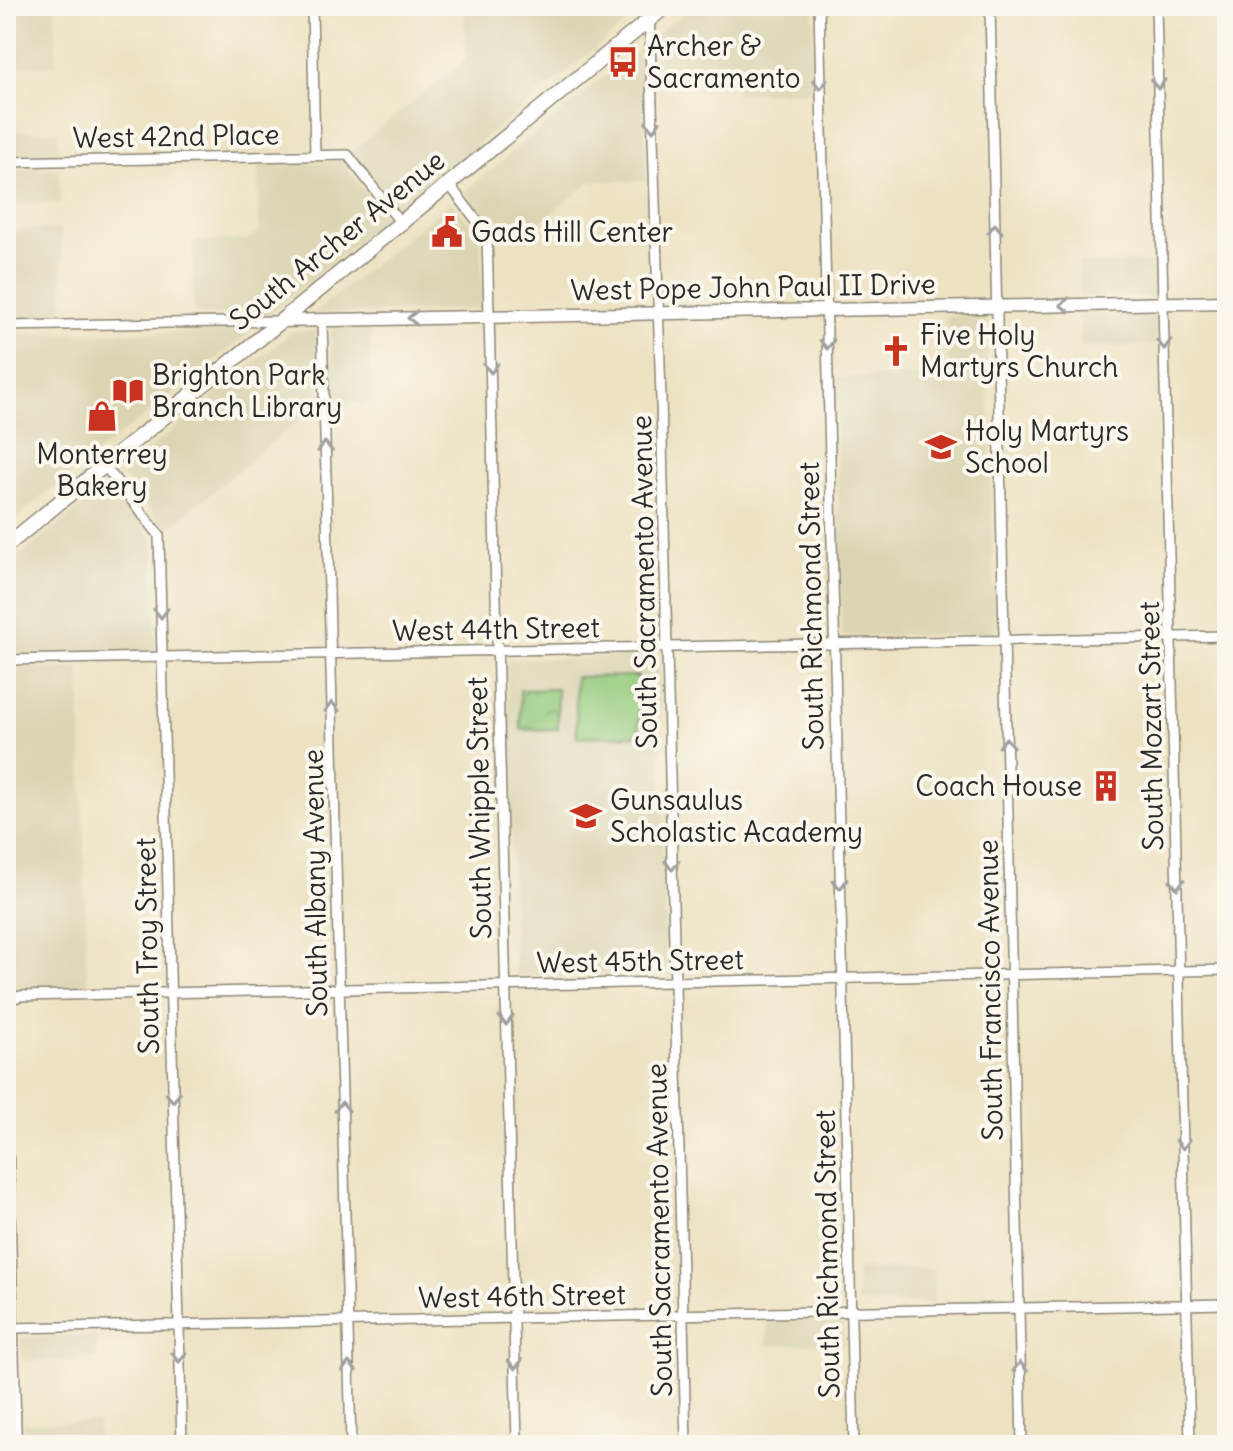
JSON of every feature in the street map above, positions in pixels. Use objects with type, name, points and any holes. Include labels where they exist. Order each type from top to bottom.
[{"type":"main road","name":"South Archer Avenue","points":[[6,546],[448,183],[649,13],[666,6]]},
{"type":"main road","points":[[6,1158],[14,1445]]},
{"type":"street","points":[[312,6],[315,155]]},
{"type":"street","name":"South Richmond Street","points":[[819,6],[854,1445]]},
{"type":"street","name":"South Francisco Avenue","points":[[990,6],[1022,1445]]},
{"type":"street","name":"South Mozart Street","points":[[1156,6],[1190,1445]]},
{"type":"street","name":"South Sacramento Avenue","points":[[649,13],[686,1445]]},
{"type":"street","name":"West 42nd Place","points":[[6,162],[348,155],[400,222]]},
{"type":"street","name":"South Whipple Street","points":[[448,183],[487,234],[517,1445]]},
{"type":"street","name":"West Pope John Paul II Drive","points":[[279,321],[1227,302]]},
{"type":"street","name":"South Albany Avenue","points":[[322,320],[351,1445]]},
{"type":"street","points":[[6,326],[279,321]]},
{"type":"street","name":"South Troy Street","points":[[104,465],[159,535],[182,1445]]},
{"type":"street","name":"West 44th Street","points":[[6,660],[1227,636]]},
{"type":"street","name":"West 45th Street","points":[[6,1001],[20,996],[1227,970]]},
{"type":"street","name":"West 46th Street","points":[[11,1328],[1227,1304]]},
{"type":"shaded area","points":[[6,6],[55,6],[56,65],[6,67]]},
{"type":"shaded area","points":[[464,6],[640,6],[640,12],[398,208],[351,152],[466,59]]},
{"type":"shaded area","points":[[691,6],[813,6],[815,92],[736,92],[734,65],[658,67],[657,34]]},
{"type":"shaded area","points":[[643,45],[646,181],[591,181],[528,233],[496,234],[464,192]]},
{"type":"shaded area","points":[[58,131],[59,153],[6,154],[6,132]]},
{"type":"shaded area","points":[[341,161],[386,218],[268,315],[194,314],[192,241],[247,240],[259,231],[258,165]]},
{"type":"shaded area","points":[[6,169],[59,169],[60,203],[6,205]]},
{"type":"shaded area","points":[[451,202],[481,235],[482,309],[313,314]]},
{"type":"shaded area","points":[[61,229],[63,317],[6,318],[6,230]]},
{"type":"shaded area","points":[[1155,262],[1156,296],[1080,297],[1079,263]]},
{"type":"shaded area","points":[[1156,311],[1156,345],[1081,347],[1080,313]]},
{"type":"shaded area","points":[[986,315],[995,634],[842,636],[835,378],[949,375],[947,316]]},
{"type":"shaded area","points":[[331,327],[370,327],[372,403],[333,404]]},
{"type":"shaded area","points":[[316,330],[319,404],[166,530],[121,473],[293,331]]},
{"type":"shaded area","points":[[251,331],[7,525],[6,525],[6,334]]},
{"type":"shaded area","points":[[110,484],[153,540],[156,651],[6,655],[6,566]]},
{"type":"shaded area","name":"Gunsaulus Scholastic Academy","points":[[659,655],[666,971],[515,976],[506,660]]},
{"type":"shaded area","points":[[80,668],[87,987],[11,989],[6,669]]},
{"type":"shaded area","points":[[934,1268],[935,1303],[858,1304],[857,1270]]},
{"type":"shaded area","points":[[843,1320],[844,1344],[767,1345],[767,1321]]},
{"type":"shaded area","points":[[97,1336],[97,1359],[22,1361],[21,1338]]},
{"type":"shaded area","points":[[98,1422],[98,1445],[24,1445],[23,1423]]},
{"type":"green space","points":[[638,676],[639,735],[577,737],[575,677]]},
{"type":"green space","points":[[557,689],[558,729],[521,730],[520,690]]},
{"type":"place","name":"Archer & Sacramento","points":[[623,62]]},
{"type":"place","name":"Gads Hill Center","points":[[447,232]]},
{"type":"place","name":"Five Holy Martyrs Church","points":[[896,351]]},
{"type":"place","name":"Brighton Park Branch Library","points":[[128,391]]},
{"type":"place","name":"Monterrey Bakery","points":[[102,416]]},
{"type":"place","name":"Holy Martyrs School","points":[[941,447]]},
{"type":"place","name":"Coach House","points":[[1106,786]]},
{"type":"place","name":"Gunsaulus Scholastic Academy","points":[[586,816]]}]
